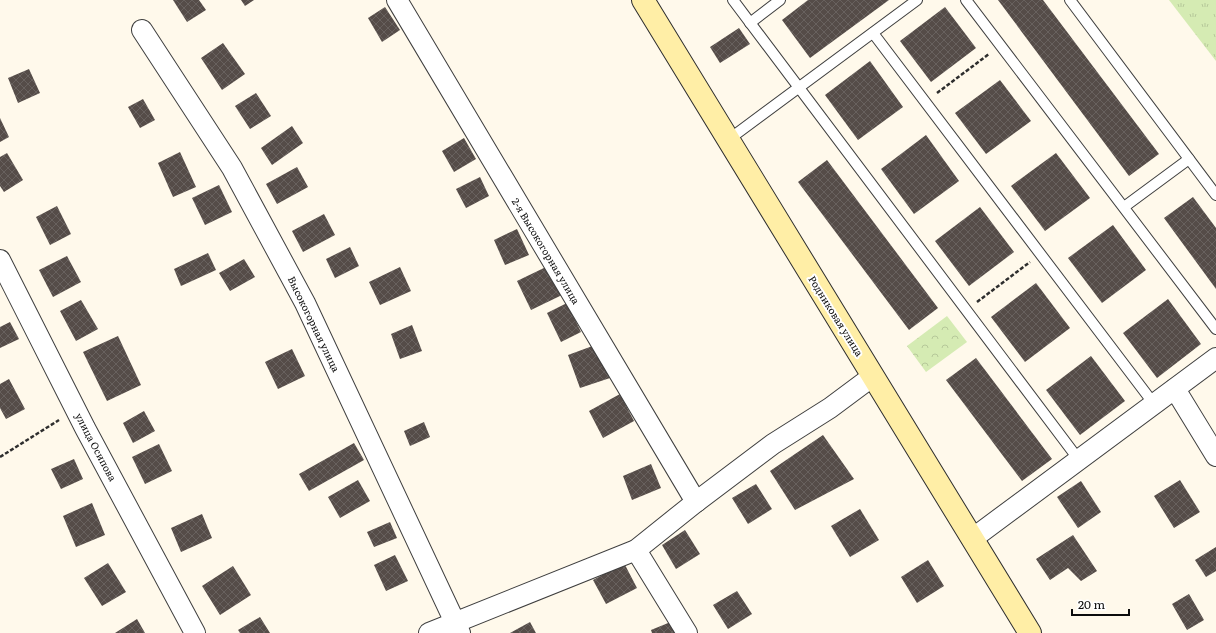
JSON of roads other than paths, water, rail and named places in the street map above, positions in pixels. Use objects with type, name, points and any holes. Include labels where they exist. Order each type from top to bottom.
[{"type":"street","name":"2-я Высокогорная улица","points":[[397,0],[696,502]]},
{"type":"street","name":"Родниковая улица","points":[[643,0],[1030,633]]},
{"type":"street","name":"Высокогорная улица","points":[[142,30],[232,168],[306,303],[457,628]]},
{"type":"street","name":"улица Осипова","points":[[0,260],[76,410],[195,633]]},
{"type":"street","points":[[972,539],[1216,358]]},
{"type":"street","points":[[429,633],[457,628],[636,550],[696,502],[773,444],[830,408],[873,376]]},
{"type":"street","points":[[1175,389],[1216,456]]},
{"type":"street","points":[[636,550],[687,633]]},
{"type":"lane","points":[[733,0],[1079,460]]},
{"type":"lane","points":[[750,23],[780,0]]},
{"type":"lane","points":[[728,140],[917,0]]},
{"type":"lane","points":[[966,0],[1216,329]]},
{"type":"lane","points":[[1070,0],[1216,196]]},
{"type":"lane","points":[[873,33],[1154,404]]},
{"type":"lane","points":[[1124,207],[1189,159]]}]
